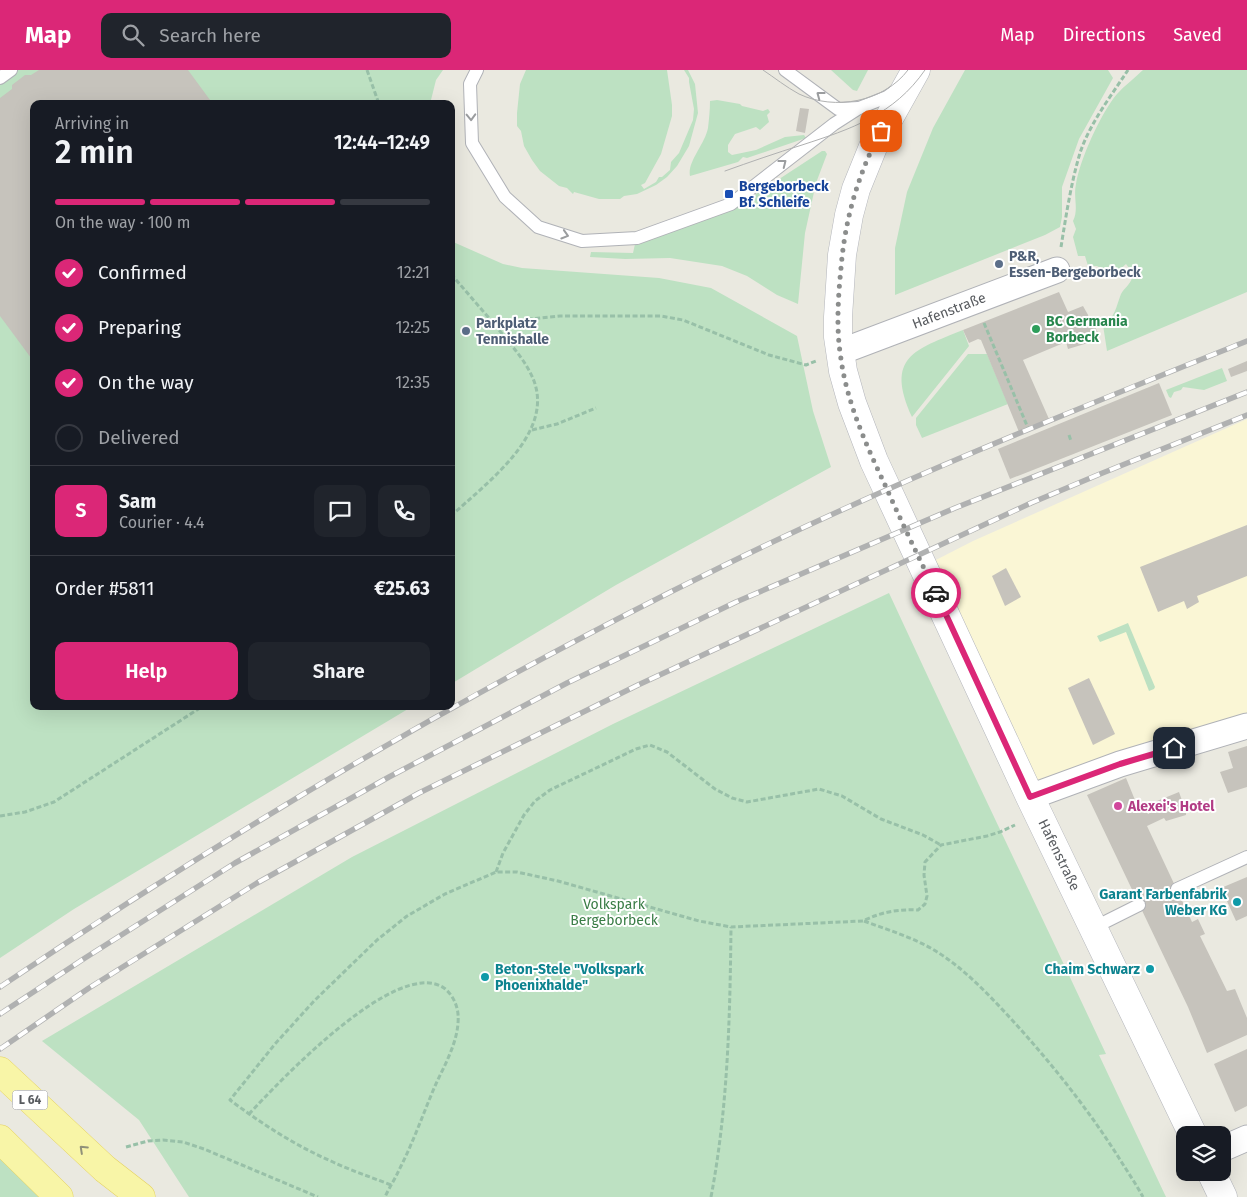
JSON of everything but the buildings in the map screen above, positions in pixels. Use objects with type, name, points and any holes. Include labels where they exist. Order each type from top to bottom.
[{"type":"main road","name":"Hafenstraße","points":[[913,75],[873,147],[856,189],[845,235],[838,318],[840,352],[852,403],[874,461],[1034,806],[1189,1126]]},
{"type":"main road","name":"L 64","points":[[0,1071],[105,1169],[141,1197]]},
{"type":"main road","points":[[0,1139],[59,1197]]},
{"type":"main road","points":[[1216,1181],[1224,1197]]},
{"type":"street","name":"Hafenstraße","points":[[840,352],[1057,270]]},
{"type":"street","points":[[1034,806],[1120,764],[1247,726]]},
{"type":"street","points":[[1231,1145],[1247,1138]]},
{"type":"lane","points":[[0,78],[11,70]]},
{"type":"lane","points":[[477,70],[470,84],[472,143],[504,197],[538,227],[582,240],[637,238],[731,204],[834,124],[859,108],[887,97],[913,75]]},
{"type":"lane","points":[[785,70],[838,109],[859,108]]},
{"type":"lane","points":[[1176,889],[1247,857]]},
{"type":"lane","points":[[1094,928],[1139,905]]},
{"type":"path","points":[[367,70],[378,100]]},
{"type":"path","points":[[1057,270],[1081,152],[1101,112],[1128,70]]},
{"type":"path","points":[[455,279],[495,325],[525,364],[534,380],[538,396],[536,420],[532,430],[514,455],[455,512]]},
{"type":"path","points":[[495,325],[520,320],[560,316],[661,316],[683,320],[769,355],[806,365],[840,352]]},
{"type":"path","points":[[984,323],[1028,428]]},
{"type":"path","points":[[532,430],[557,424],[596,408]]},
{"type":"path","points":[[1069,435],[1072,441]]},
{"type":"path","points":[[0,816],[25,812],[54,802],[197,710]]},
{"type":"path","points":[[496,872],[515,830],[535,801],[550,790],[636,749],[650,745],[666,752],[716,789],[732,798],[748,802],[819,789],[842,796],[881,818],[923,835],[941,845]]},
{"type":"path","points":[[863,921],[879,913],[894,910],[918,910],[925,904],[927,896],[924,876],[925,862],[941,845],[1000,832],[1034,806]]},
{"type":"path","points":[[391,1185],[333,1162],[293,1142],[230,1100],[275,1044],[314,1000],[377,940],[407,916],[445,894],[496,872],[517,872],[558,881],[699,921],[731,927],[863,921],[906,936],[935,950],[982,988],[1068,1084],[1100,1128],[1143,1197]]},
{"type":"path","points":[[711,1197],[725,1104],[729,1032],[731,927]]},
{"type":"path","points":[[249,1114],[313,1050],[357,1012],[383,997],[409,986],[437,983],[447,990],[454,1000],[458,1013],[457,1027],[448,1057],[399,1170],[385,1197]]},
{"type":"path","points":[[126,1147],[148,1141],[183,1142],[318,1197]]},
{"type":"shaded area","points":[[1247,419],[1247,729],[1035,796],[928,564],[973,541]]},
{"type":"green space","points":[[0,70],[443,70],[436,80],[431,100],[30,100],[30,710],[406,710],[74,909],[0,958]]},
{"type":"green space","points":[[526,70],[667,70],[672,116],[661,154],[645,183],[641,185],[644,189],[670,170],[671,162],[679,153],[693,120],[694,109],[689,78],[684,70],[688,70],[695,84],[698,113],[689,146],[677,166],[667,177],[656,185],[637,194],[624,196],[620,199],[599,199],[574,192],[573,194],[540,171],[524,146],[521,131],[517,126],[517,113],[520,84]]},
{"type":"green space","points":[[831,70],[868,70],[857,91],[853,90]]},
{"type":"green space","points":[[965,70],[1108,70],[1113,78],[1079,139],[1062,187],[1060,227],[1045,235],[895,295],[895,248],[907,192],[933,128]]},
{"type":"green space","points":[[1143,70],[1247,70],[1247,292],[1107,351],[1103,325],[1113,316],[1121,294],[1132,278],[1127,274],[1129,268],[1126,264],[1118,271],[1114,265],[1102,269],[1097,266],[1088,266],[1085,256],[1078,256],[1073,237],[1076,229],[1073,221],[1076,212],[1075,189],[1078,174],[1087,150],[1104,113],[1117,94]]},
{"type":"green space","points":[[717,100],[763,111],[768,109],[770,112],[767,115],[769,122],[760,130],[756,127],[735,134],[728,145],[728,152],[732,155],[756,150],[785,137],[804,135],[806,138],[747,158],[743,157],[738,162],[690,176],[691,165],[708,128],[710,101]]},
{"type":"green space","points":[[822,151],[825,151],[827,154],[816,183],[805,233],[798,304],[777,295],[747,276],[722,266],[670,258],[625,259],[590,257],[591,252],[633,253],[635,244],[753,196]]},
{"type":"green space","points":[[455,243],[503,264],[522,268],[659,278],[711,288],[797,336],[813,411],[831,467],[616,585],[455,682]]},
{"type":"green space","points":[[963,330],[969,346],[912,417],[904,397],[903,368],[909,358],[918,350]]},
{"type":"green space","points":[[968,354],[987,354],[1008,404],[922,438],[916,425],[916,418]]},
{"type":"green space","points":[[1222,368],[1227,381],[1204,390],[1183,387],[1181,390],[1174,392],[1171,398],[1169,397],[1166,390]]},
{"type":"green space","name":"Volkspark Bergeborbeck","points":[[889,593],[1106,1054],[1099,1055],[1166,1197],[189,1197],[139,1120],[42,1041],[352,857],[613,724]]},
{"type":"green space","points":[[1128,623],[1155,687],[1149,691],[1126,632],[1100,642],[1097,636]]},
{"type":"green space","points":[[0,1158],[40,1197],[0,1197]]},
{"type":"tram line","points":[[763,70],[799,94],[828,102],[858,100],[872,96],[886,90],[908,70]]},
{"type":"tram line","points":[[725,171],[838,133],[870,118],[900,98],[925,70]]},
{"type":"railway","points":[[455,706],[633,611],[791,533],[920,475],[1050,420],[1247,341]]},
{"type":"railway","points":[[0,1014],[235,863],[389,777],[567,683],[736,602],[955,508],[1247,392]]},
{"type":"railway","points":[[0,1049],[89,988],[257,883],[419,793],[638,685],[1031,503],[1247,415]]},
{"type":"railway","points":[[0,987],[176,872],[356,763],[448,710]]},
{"type":"way so far","points":[[881,131],[856,189],[849,215],[842,254],[838,337],[843,371],[866,442],[936,593]]},
{"type":"place","name":"Bergeborbeck Bf. Schleife","points":[[729,194]]},
{"type":"place","name":"P&R, Essen-Bergeborbeck","points":[[999,264]]},
{"type":"place","name":"BC Germania Borbeck","points":[[1036,329]]},
{"type":"place","name":"Parkplatz Tennishalle","points":[[466,331]]},
{"type":"place","name":"Alexei's Hotel","points":[[1118,806]]},
{"type":"place","name":"Garant Farbenfabrik Weber KG","points":[[1237,902]]},
{"type":"place","name":"Chaim Schwarz","points":[[1150,969]]},
{"type":"place","name":"Beton-Stele \"Volkspark Phoenixhalde\"","points":[[485,977]]},
{"type":"route","points":[[936,593],[1030,797],[1120,764],[1174,748]]}]
